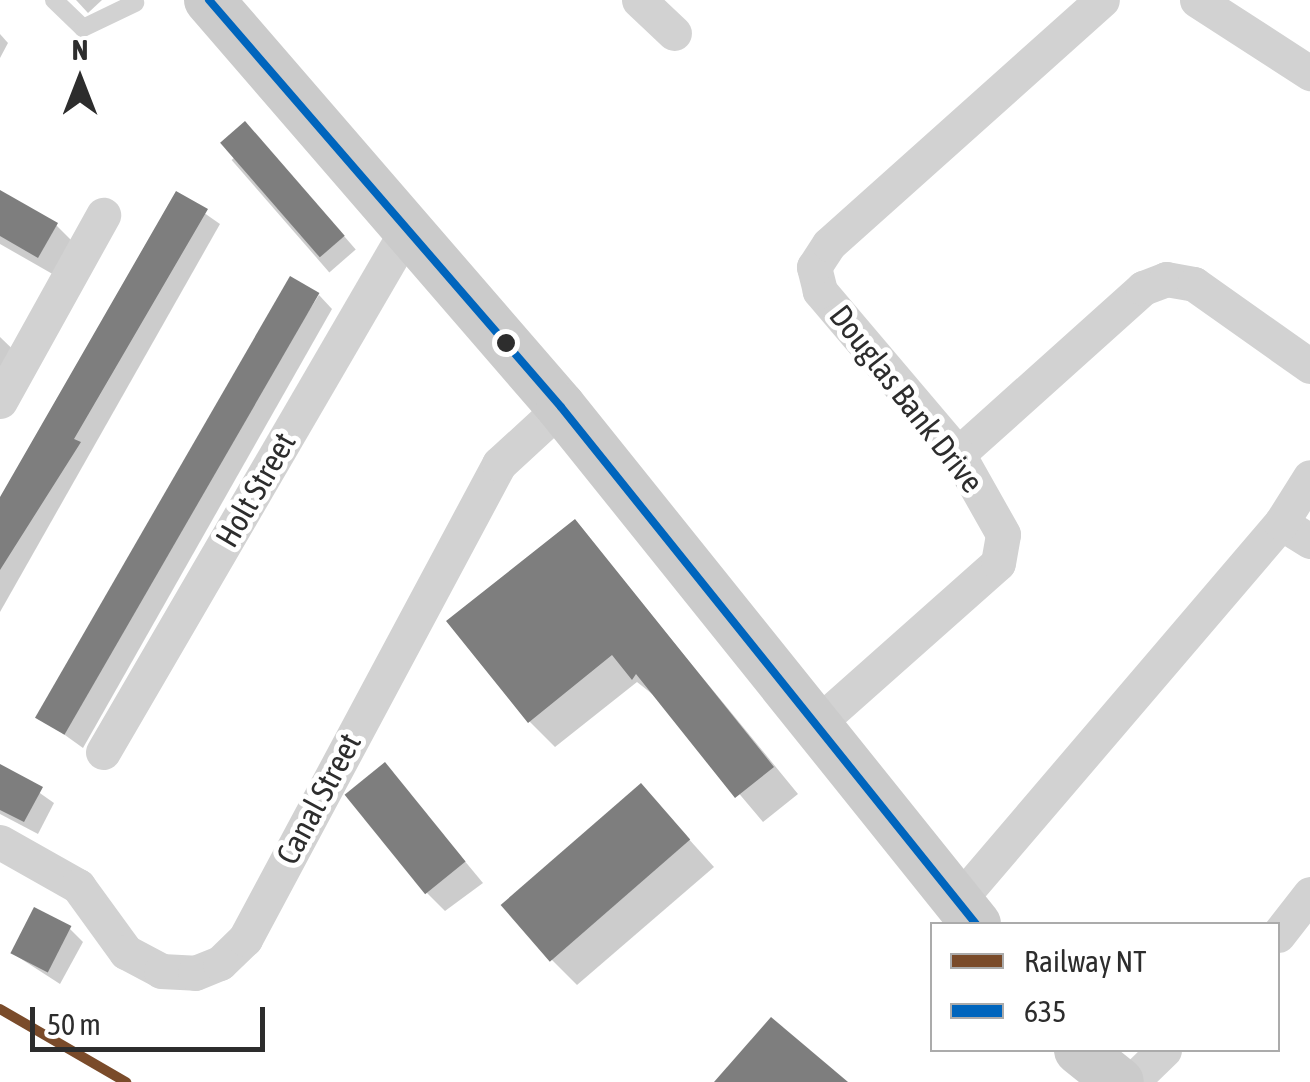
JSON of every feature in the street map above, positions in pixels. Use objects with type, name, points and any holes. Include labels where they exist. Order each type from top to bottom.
[{"type":"main road","points":[[208,0],[561,407],[819,722],[967,913]]},
{"type":"main road","points":[[1082,1052],[1119,1082]]},
{"type":"street","points":[[638,0],[674,33]]},
{"type":"street","name":"Douglas Bank Drive","points":[[819,722],[998,563],[1003,534],[958,454],[820,291],[814,267],[829,244],[1102,0]]},
{"type":"street","points":[[1197,0],[1310,73]]},
{"type":"street","points":[[0,401],[103,215]]},
{"type":"street","name":"Holt Street","points":[[103,752],[408,228]]},
{"type":"street","points":[[958,454],[1144,288],[1166,279],[1194,284],[1310,366]]},
{"type":"street","name":"Canal Street","points":[[0,842],[78,886],[126,952],[161,971],[195,973],[220,964],[244,940],[490,480],[561,407]]},
{"type":"street","points":[[967,913],[1296,532],[1310,478]]},
{"type":"street","points":[[1280,932],[1310,894]]},
{"type":"street","points":[[1131,1082],[1162,1052]]},
{"type":"lane","points":[[54,0],[83,28],[138,1]]},
{"type":"building","points":[[245,121],[345,236],[320,257],[220,143]]},
{"type":"building","points":[[0,190],[58,223],[38,258],[0,236]]},
{"type":"building","points":[[176,191],[208,209],[74,439],[81,442],[0,570],[0,497]]},
{"type":"building","points":[[290,276],[319,293],[64,735],[35,718]]},
{"type":"building","points":[[575,519],[774,767],[735,798],[636,674],[632,680],[612,655],[528,723],[446,621]]},
{"type":"building","points":[[385,762],[466,861],[425,894],[345,795]]},
{"type":"building","points":[[0,764],[43,787],[24,822],[0,810]]},
{"type":"building","points":[[641,783],[690,840],[550,962],[501,905]]},
{"type":"building","points":[[34,907],[71,926],[48,972],[10,953]]},
{"type":"building","points":[[771,1017],[848,1082],[714,1082]]},
{"type":"rail line","name":"NT","points":[[0,1009],[126,1082]]},
{"type":"transit line","name":"635","points":[[209,0],[561,407],[974,922]]}]
